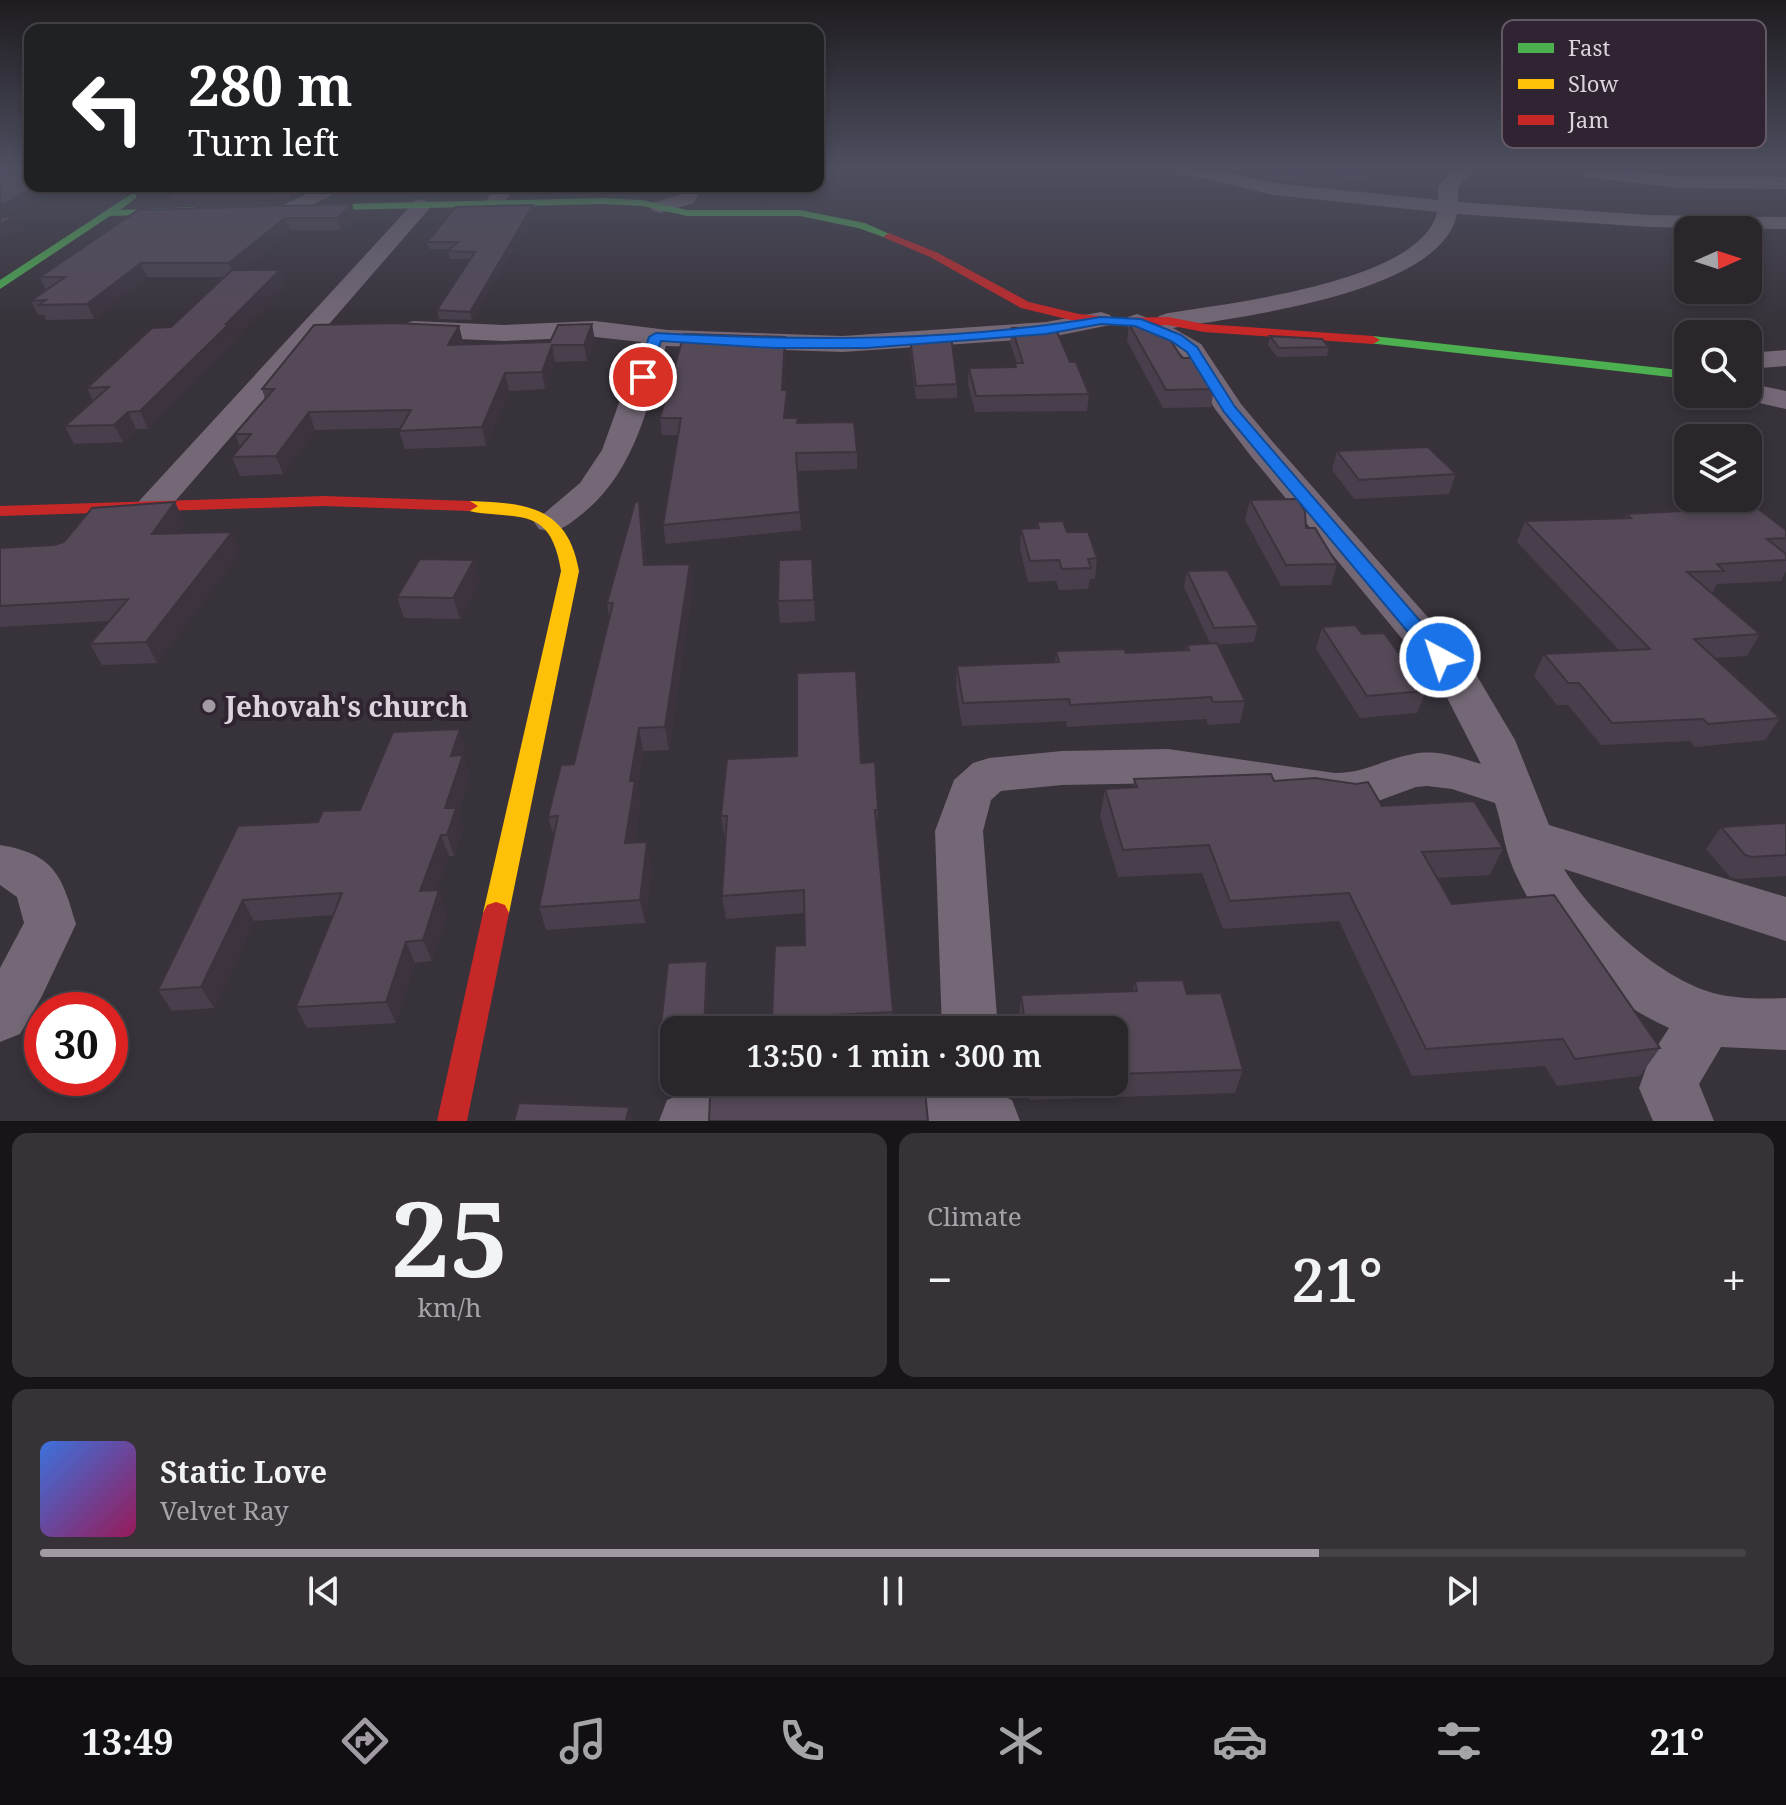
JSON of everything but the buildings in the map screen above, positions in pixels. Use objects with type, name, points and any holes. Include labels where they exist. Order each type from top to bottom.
[{"type":"street","points":[[0,285],[99,219]]},
{"type":"street","points":[[152,507],[409,219]]},
{"type":"street","points":[[832,219],[861,225],[934,255],[1025,305],[1135,321],[1359,338],[1674,374]]},
{"type":"street","points":[[383,328],[504,333],[595,329],[656,337],[774,344],[866,344],[1135,321],[1296,297],[1376,277],[1439,234],[1443,219]]},
{"type":"street","points":[[1636,219],[1786,223]]},
{"type":"street","points":[[1135,321],[1176,338],[1192,350],[1245,429],[1474,700],[1514,791],[1538,869],[1550,891],[1586,934],[1625,971],[1658,994],[1708,1017],[1735,1023],[1786,1024]]},
{"type":"street","points":[[311,330],[339,329]]},
{"type":"street","points":[[551,522],[592,490],[618,450],[656,337]]},
{"type":"street","points":[[1762,360],[1786,358]]},
{"type":"street","points":[[1762,395],[1786,400]]},
{"type":"street","points":[[0,511],[324,501],[506,507],[526,510],[551,522],[567,538],[572,556],[567,598],[556,635],[452,1121]]},
{"type":"street","points":[[969,1016],[959,831],[970,792],[989,775],[1062,768],[1168,766],[1335,790],[1363,789],[1413,770],[1433,769],[1451,771],[1474,781],[1514,791]]},
{"type":"street","points":[[1529,838],[1786,919]]},
{"type":"street","points":[[0,865],[18,868],[40,886],[50,924],[22,981],[0,1016]]},
{"type":"street","points":[[1671,1118],[1671,1077],[1708,1017]]},
{"type":"street","points":[[689,1121],[980,1106]]},
{"type":"traffic: fast","points":[[0,285],[98,219]]},
{"type":"traffic: fast","points":[[832,219],[861,225],[889,236]]},
{"type":"traffic: fast","points":[[1373,340],[1674,373]]},
{"type":"traffic: slow","points":[[470,506],[523,511],[550,524],[560,535],[567,551],[570,571],[496,913]]},
{"type":"traffic: jam","points":[[889,236],[934,255],[1025,305],[1079,318],[1119,322],[1168,321],[1204,328],[1373,340]]},
{"type":"traffic: jam","points":[[0,511],[324,501],[470,506]]},
{"type":"traffic: jam","points":[[452,1121],[496,913]]},
{"type":"place","name":"Jehovah's church","points":[[209,706]]},
{"type":"route","points":[[643,377],[656,337],[774,344],[866,344],[1046,330],[1101,320],[1137,322],[1187,344],[1230,409],[1440,657]]}]
